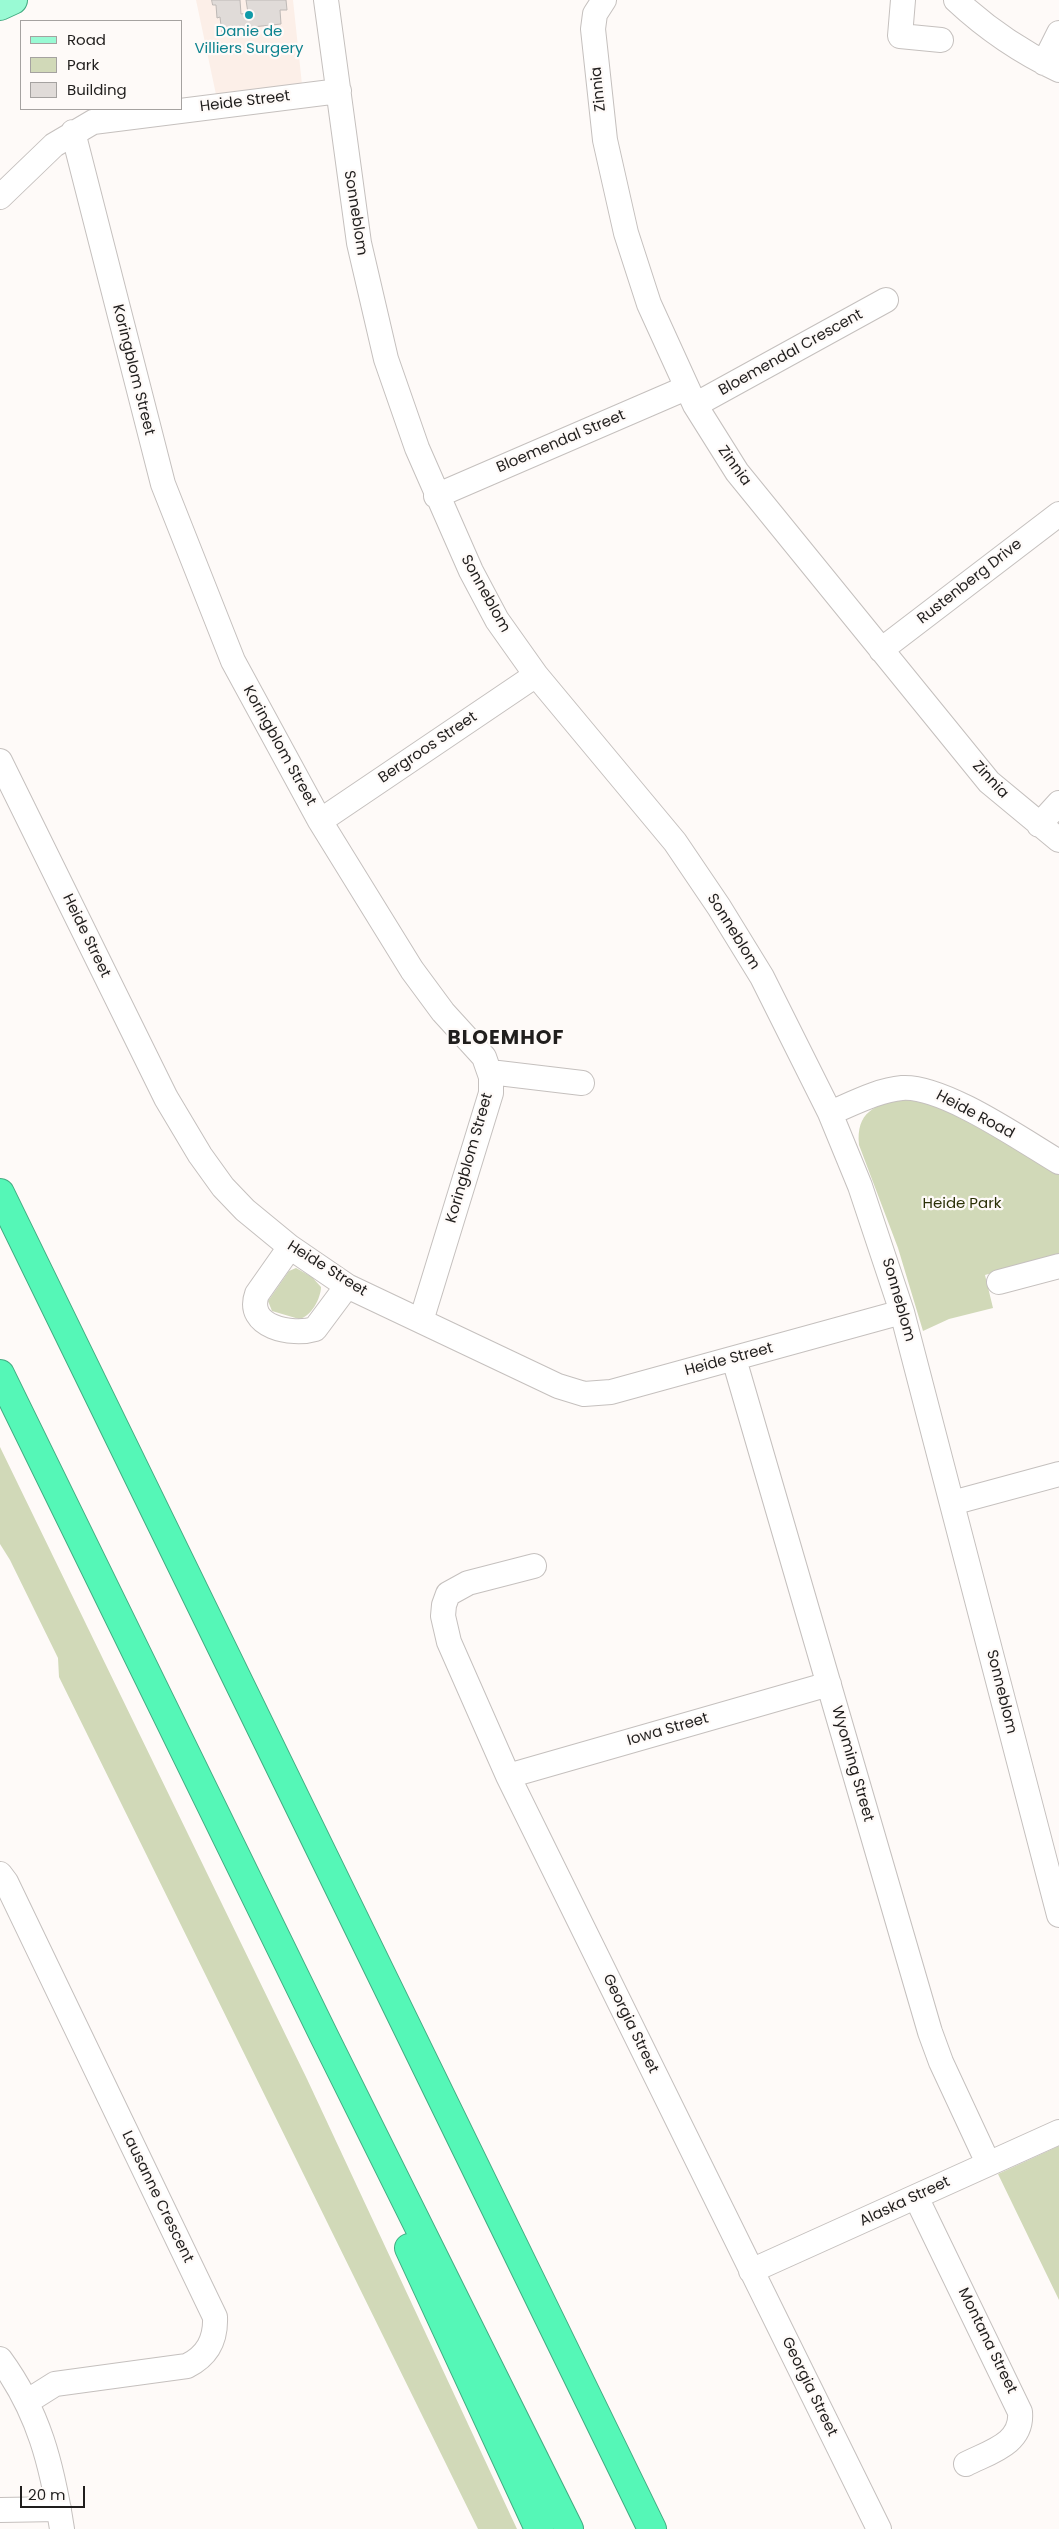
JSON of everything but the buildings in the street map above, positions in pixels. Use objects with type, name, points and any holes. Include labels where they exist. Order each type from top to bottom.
[{"type":"highway","points":[[0,1193],[652,2529]]},
{"type":"highway","points":[[0,1374],[325,2038],[569,2529]]},
{"type":"highway","points":[[325,2038],[370,2164],[539,2529]]},
{"type":"highway","points":[[552,2325],[667,2529]]},
{"type":"main road","points":[[0,6],[13,0]]},
{"type":"street","name":"Sonneblom","points":[[326,0],[352,205],[379,332],[399,399],[436,496],[496,620],[536,675],[669,835],[719,907],[762,977],[830,1113],[872,1221],[902,1312],[1059,1915]]},
{"type":"street","name":"Zinnia","points":[[604,0],[595,14],[593,29],[602,122],[609,160],[635,266],[691,397],[737,472],[989,782],[1059,840]]},
{"type":"street","points":[[903,0],[900,36],[941,40]]},
{"type":"street","points":[[956,0],[984,24],[1052,67],[1059,33]]},
{"type":"street","name":"Heide Street","points":[[182,110],[339,91]]},
{"type":"street","name":"Heide Street","points":[[0,197],[37,159],[73,132],[106,119],[181,110]]},
{"type":"street","name":"Koringblom Street","points":[[73,132],[163,484],[233,661],[320,821],[412,970],[443,1012],[484,1057],[490,1072],[491,1092],[421,1321]]},
{"type":"street","name":"Bloemendal Crescent","points":[[691,397],[886,300]]},
{"type":"street","name":"Bloemendal Street","points":[[436,496],[691,397]]},
{"type":"street","name":"Rustenberg Drive","points":[[882,650],[1059,514]]},
{"type":"street","name":"Bergroos Street","points":[[320,821],[536,675]]},
{"type":"street","name":"Heide Street","points":[[0,761],[166,1098],[200,1155],[223,1187],[245,1210],[290,1247],[348,1286],[558,1386],[584,1394],[611,1392],[902,1312]]},
{"type":"street","points":[[1039,825],[1059,803]]},
{"type":"street","points":[[490,1072],[582,1083]]},
{"type":"street","name":"Heide Road","points":[[830,1113],[892,1090],[909,1088],[927,1090],[949,1098],[1059,1162]]},
{"type":"street","points":[[290,1247],[257,1294],[254,1302],[260,1319],[273,1327],[292,1332],[304,1332],[315,1329],[348,1286]]},
{"type":"street","points":[[999,1282],[1059,1266]]},
{"type":"street","name":"Wyoming Street","points":[[734,1359],[930,2032],[941,2062],[988,2163]]},
{"type":"street","points":[[952,1503],[1059,1474]]},
{"type":"street","name":"Georgia Street","points":[[534,1566],[468,1583],[448,1594],[444,1605],[449,1642],[508,1776],[878,2529]]},
{"type":"street","name":"Iowa Street","points":[[508,1776],[829,1684]]},
{"type":"street","name":"Lausanne Crescent","points":[[0,1874],[6,1882],[215,2317],[214,2334],[208,2350],[202,2357],[186,2366],[55,2384],[28,2401]]},
{"type":"street","name":"Alaska Street","points":[[751,2272],[1059,2132]]},
{"type":"street","name":"Montana Street","points":[[916,2196],[1020,2412],[1020,2426],[1009,2442],[966,2464]]},
{"type":"street","points":[[0,2359],[28,2401],[45,2446],[60,2519],[0,2510]]},
{"type":"shaded area","points":[[196,0],[293,0],[303,94],[218,104]]},
{"type":"green space","name":"Heide Park","points":[[903,1099],[914,1099],[939,1106],[1059,1173],[1059,1254],[985,1275],[993,1308],[949,1319],[923,1331],[898,1248],[859,1145],[861,1125],[869,1112],[883,1104]]},
{"type":"green space","points":[[296,1268],[312,1277],[321,1287],[319,1296],[311,1311],[308,1315],[299,1319],[272,1311],[268,1301],[289,1271]]},
{"type":"green space","points":[[0,1447],[307,2079],[517,2529],[478,2529],[59,1677],[58,1658],[10,1560],[0,1544]]},
{"type":"green space","points":[[1059,2146],[1059,2300],[998,2174]]},
{"type":"place","name":"Danie de Villiers Surgery","points":[[249,15]]},
{"type":"district","name":"BLOEMHOF","points":[[506,1039]]}]
